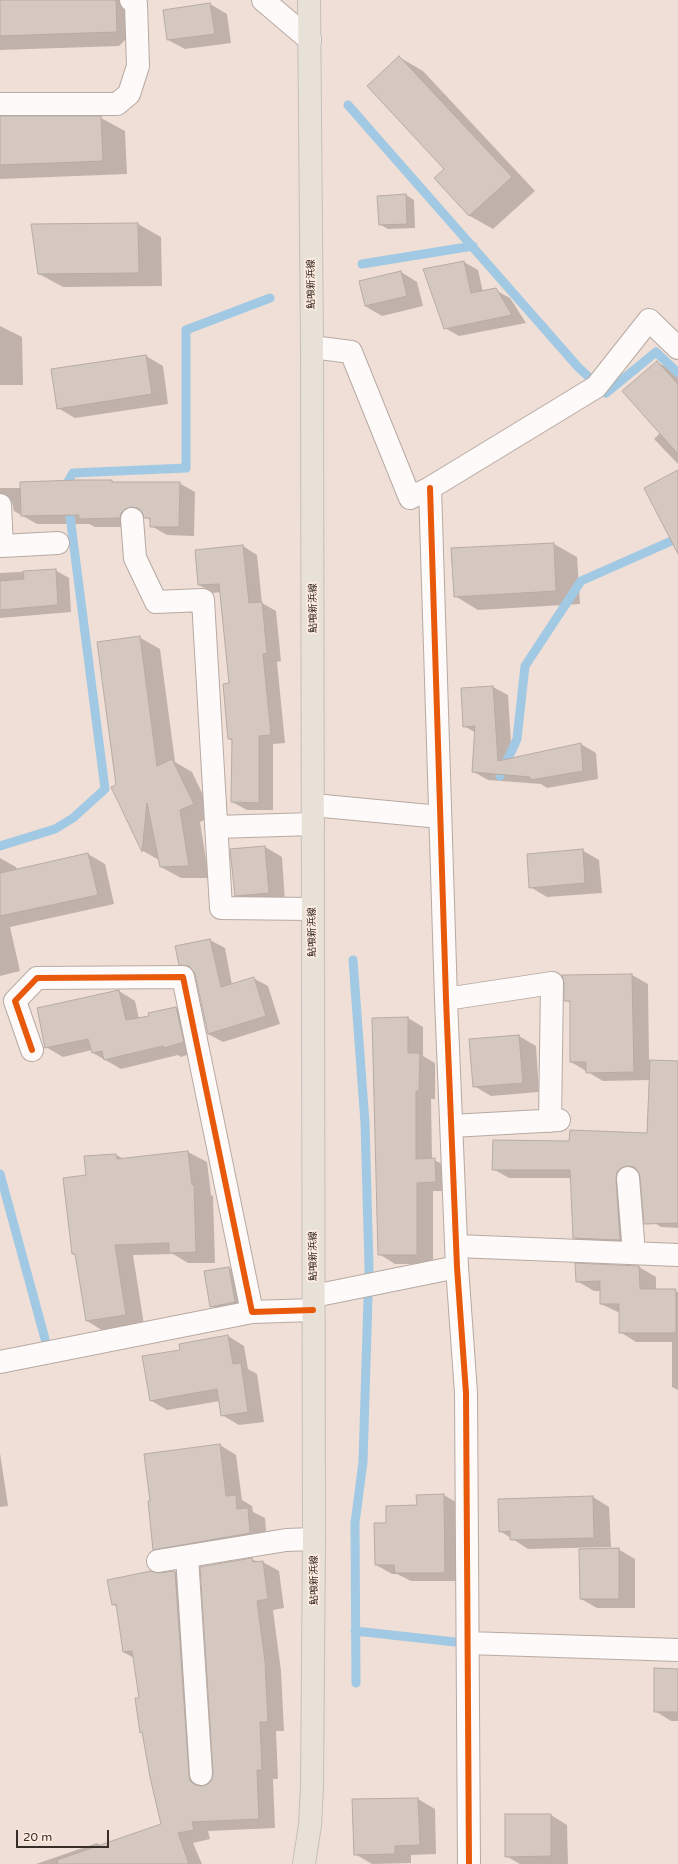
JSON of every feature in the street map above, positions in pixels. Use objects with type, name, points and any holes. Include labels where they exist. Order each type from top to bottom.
[{"type":"main road","name":"鮎喰新浜線","points":[[304,1864],[310,1825],[312,1787],[314,1539],[312,347],[309,0]]},
{"type":"street","points":[[0,104],[117,104],[128,94],[138,66],[136,4],[131,0]]},
{"type":"street","points":[[262,0],[310,40]]},
{"type":"street","points":[[312,347],[351,352],[410,498],[430,488],[599,384],[649,320],[678,348]]},
{"type":"street","points":[[430,488],[446,999],[457,1257],[466,1393],[469,1864]]},
{"type":"street","points":[[0,505],[1,546],[58,543]]},
{"type":"street","points":[[132,519],[129,558],[156,602],[203,600],[221,908],[312,909]]},
{"type":"street","points":[[216,827],[313,814],[440,816]]},
{"type":"street","points":[[32,1050],[16,1001],[37,978],[182,977],[252,1312]]},
{"type":"street","points":[[446,999],[552,983],[555,1120],[452,1126]]},
{"type":"street","points":[[628,1178],[634,1253]]},
{"type":"street","points":[[0,1362],[252,1312],[313,1303],[457,1257],[634,1253],[678,1255]]},
{"type":"street","points":[[158,1561],[286,1540],[314,1539]]},
{"type":"street","points":[[187,1557],[201,1774]]},
{"type":"street","points":[[468,1643],[678,1650]]},
{"type":"building","points":[[0,0],[116,0],[117,32],[0,36]]},
{"type":"building","points":[[210,3],[215,34],[167,40],[163,10]]},
{"type":"building","points":[[399,56],[512,177],[469,216],[434,178],[444,169],[367,86]]},
{"type":"building","points":[[0,116],[101,116],[103,161],[0,165]]},
{"type":"building","points":[[406,194],[407,224],[379,225],[377,196]]},
{"type":"building","points":[[138,223],[139,273],[38,274],[31,224]]},
{"type":"building","points":[[464,261],[471,293],[496,288],[512,315],[444,329],[423,269]]},
{"type":"building","points":[[401,271],[407,296],[365,306],[359,281]]},
{"type":"building","points":[[146,355],[152,394],[57,409],[51,369]]},
{"type":"building","points":[[657,361],[678,384],[678,454],[622,391]]},
{"type":"building","points":[[678,470],[678,554],[644,488]]},
{"type":"building","points":[[112,480],[112,482],[180,482],[179,527],[150,527],[150,518],[144,518],[142,512],[138,508],[131,507],[125,509],[121,513],[120,518],[79,519],[79,515],[21,516],[20,482]]},
{"type":"building","points":[[554,543],[556,591],[454,597],[451,548]]},
{"type":"building","points":[[243,545],[249,603],[262,602],[267,653],[263,654],[271,735],[259,736],[259,803],[231,802],[232,739],[228,739],[223,684],[229,683],[219,584],[198,585],[195,550]]},
{"type":"building","points":[[56,569],[58,605],[0,610],[0,581],[24,579],[23,571]]},
{"type":"building","points":[[140,636],[157,766],[172,759],[194,804],[180,810],[189,866],[160,867],[147,803],[142,852],[111,787],[116,785],[97,642]]},
{"type":"building","points":[[493,686],[498,761],[581,743],[583,771],[531,780],[530,777],[472,772],[475,726],[463,727],[461,688]]},
{"type":"building","points":[[265,846],[269,893],[235,896],[230,849]]},
{"type":"building","points":[[583,849],[585,883],[529,888],[527,854]]},
{"type":"building","points":[[88,853],[98,895],[0,916],[0,873]]},
{"type":"building","points":[[210,939],[221,987],[254,977],[266,1016],[208,1034],[195,974],[189,966],[179,965],[175,946]]},
{"type":"building","points":[[632,974],[634,1072],[586,1073],[586,1062],[570,1062],[570,1001],[564,1001],[564,983],[562,975]]},
{"type":"building","points":[[119,990],[126,1020],[149,1016],[148,1013],[176,1007],[184,1042],[164,1048],[163,1046],[104,1060],[102,1051],[92,1053],[88,1039],[45,1048],[37,1008]]},
{"type":"building","points":[[408,1017],[408,1053],[420,1053],[419,1091],[416,1091],[416,1159],[435,1158],[436,1182],[417,1183],[417,1255],[378,1255],[372,1018]]},
{"type":"building","points":[[519,1035],[523,1083],[473,1087],[469,1039]]},
{"type":"building","points":[[650,1060],[678,1061],[678,1223],[644,1224],[640,1177],[638,1171],[634,1167],[627,1166],[621,1168],[617,1172],[616,1179],[620,1240],[573,1238],[570,1170],[492,1170],[493,1140],[569,1141],[570,1130],[647,1133]]},
{"type":"building","points":[[188,1151],[192,1185],[194,1184],[196,1252],[169,1253],[169,1243],[115,1245],[126,1315],[86,1321],[75,1254],[72,1254],[63,1178],[86,1175],[84,1156],[116,1154],[117,1159]]},
{"type":"building","points":[[575,1263],[639,1266],[640,1289],[676,1289],[676,1333],[619,1333],[619,1304],[600,1304],[600,1281],[576,1282]]},
{"type":"building","points":[[229,1267],[235,1302],[210,1307],[204,1271]]},
{"type":"building","points":[[228,1335],[233,1364],[241,1363],[248,1412],[221,1416],[217,1389],[150,1401],[142,1356],[180,1350],[179,1344]]},
{"type":"building","points":[[220,1444],[226,1496],[236,1495],[237,1509],[248,1508],[250,1533],[153,1550],[148,1501],[150,1501],[144,1454]]},
{"type":"building","points":[[444,1494],[445,1573],[395,1573],[394,1565],[375,1565],[374,1523],[386,1523],[386,1506],[417,1505],[416,1495]]},
{"type":"building","points":[[593,1496],[594,1538],[510,1540],[510,1531],[499,1532],[498,1499]]},
{"type":"building","points":[[619,1548],[619,1599],[580,1599],[579,1549]]},
{"type":"building","points":[[252,1558],[253,1562],[263,1561],[268,1599],[257,1601],[265,1661],[268,1722],[260,1722],[262,1770],[257,1770],[259,1819],[192,1822],[194,1830],[178,1833],[189,1864],[58,1864],[57,1860],[161,1824],[150,1777],[142,1732],[140,1733],[135,1698],[139,1698],[132,1651],[123,1652],[116,1604],[112,1605],[107,1580],[151,1571],[160,1573],[175,1571],[189,1775],[190,1781],[195,1785],[202,1786],[208,1784],[212,1780],[213,1773],[200,1567]]},
{"type":"building","points":[[654,1668],[678,1669],[678,1712],[654,1712]]},
{"type":"building","points":[[418,1798],[420,1845],[395,1846],[395,1854],[354,1855],[352,1799]]},
{"type":"building","points":[[505,1814],[551,1814],[551,1856],[505,1857]]},
{"type":"waterway","points":[[348,105],[578,367],[606,393],[656,352],[678,373]]},
{"type":"waterway","points":[[362,264],[473,246]]},
{"type":"waterway","points":[[0,846],[55,829],[73,818],[105,789],[66,485],[73,473],[186,468],[186,330],[270,298]]},
{"type":"waterway","points":[[500,776],[517,739],[525,666],[581,581],[678,538]]},
{"type":"waterway","points":[[353,960],[365,1123],[369,1266],[363,1462],[355,1523],[356,1683]]},
{"type":"waterway","points":[[0,1174],[45,1339]]},
{"type":"waterway","points":[[355,1631],[455,1642]]},
{"type":"cycle path","points":[[430,488],[446,999],[457,1267],[466,1393],[469,1864]]},
{"type":"cycle path","points":[[32,1050],[15,1001],[37,978],[183,977],[252,1312],[313,1310]]}]
